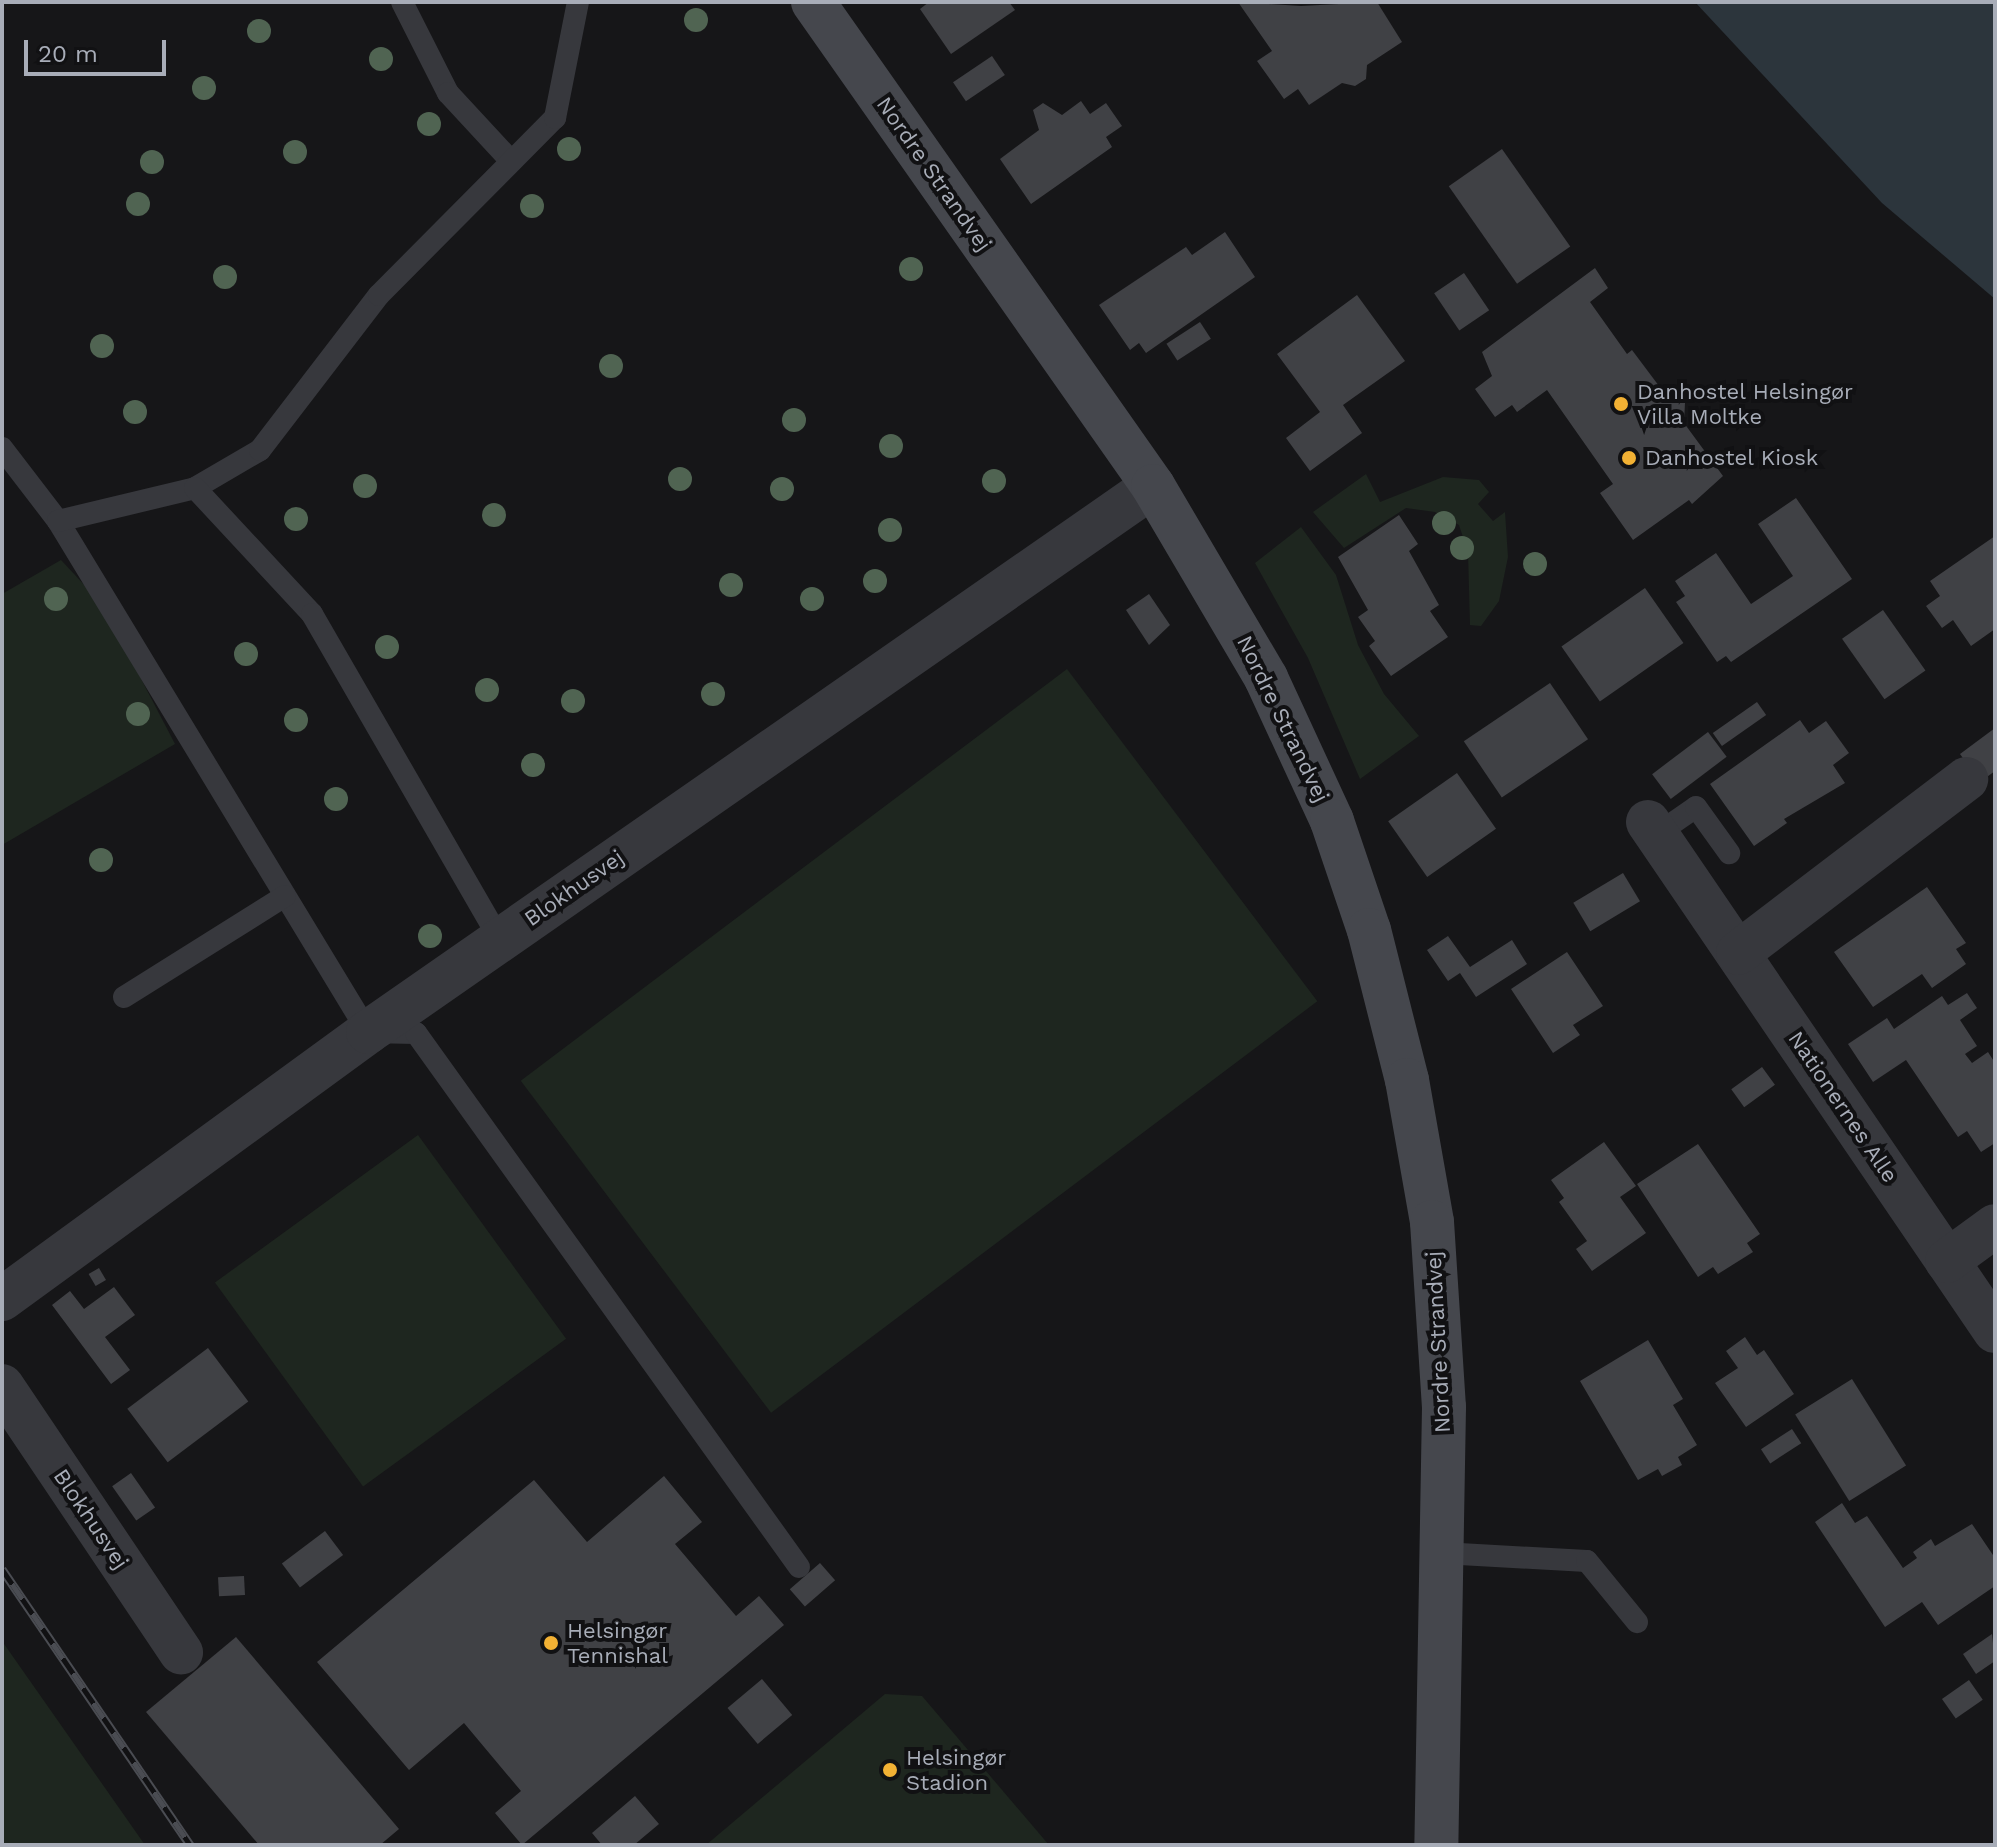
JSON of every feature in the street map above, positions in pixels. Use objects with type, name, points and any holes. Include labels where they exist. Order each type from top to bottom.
[{"type":"main road","name":"Nordre Strandvej","points":[[813,2],[1153,486],[1231,615],[1285,718],[1332,821],[1369,930],[1407,1080],[1432,1222],[1444,1407],[1436,1845]]},
{"type":"street","name":"Blokhusvej","points":[[2,1299],[368,1032],[1153,486]]},
{"type":"street","points":[[1738,953],[1966,779]]},
{"type":"street","name":"Nationernes Alle","points":[[1652,828],[1995,1331]]},
{"type":"street","points":[[1947,1261],[1995,1226]]},
{"type":"street","name":"Blokhusvej","points":[[2,1386],[181,1652]]},
{"type":"lane","points":[[402,2],[448,93],[511,161]]},
{"type":"lane","points":[[58,521],[195,488],[260,450],[379,295],[555,118],[578,2]]},
{"type":"lane","points":[[2,448],[58,521],[368,1032],[416,1033],[799,1567]]},
{"type":"lane","points":[[195,488],[312,614],[500,940]]},
{"type":"lane","points":[[1652,828],[1696,807],[1729,853]]},
{"type":"lane","points":[[124,997],[285,896]]},
{"type":"lane","points":[[1442,1553],[1587,1561],[1637,1622]]},
{"type":"shaded area","points":[[1695,2],[1995,2],[1995,299],[1882,203]]},
{"type":"shaded area","points":[[1366,474],[1380,502],[1443,477],[1479,480],[1489,492],[1478,504],[1493,521],[1505,512],[1508,557],[1499,601],[1481,626],[1470,625],[1468,552],[1459,525],[1435,512],[1406,508],[1344,548],[1313,512]]},
{"type":"shaded area","points":[[1301,527],[1336,575],[1358,645],[1384,694],[1419,736],[1360,779],[1308,658],[1255,563]]},
{"type":"shaded area","points":[[61,560],[102,604],[175,744],[2,845],[2,594]]},
{"type":"shaded area","points":[[1067,669],[1317,1001],[771,1413],[521,1081]]},
{"type":"shaded area","points":[[418,1135],[566,1339],[363,1486],[215,1283]]},
{"type":"shaded area","points":[[2,1641],[145,1845],[2,1845]]},
{"type":"shaded area","name":"Helsingør Stadion","points":[[885,1694],[922,1696],[1049,1845],[706,1845]]},
{"type":"building","points":[[929,2],[1009,2],[1015,10],[951,54],[920,9]]},
{"type":"building","points":[[1238,2],[1301,6],[1377,2],[1402,42],[1367,65],[1366,79],[1355,86],[1342,83],[1309,105],[1298,89],[1284,99],[1257,61],[1272,51]]},
{"type":"building","points":[[992,56],[1005,75],[966,101],[953,82]]},
{"type":"building","points":[[1081,101],[1090,114],[1106,103],[1122,126],[1106,137],[1112,147],[1031,204],[1000,159],[1039,130],[1033,110],[1043,103],[1062,115]]},
{"type":"building","points":[[1502,149],[1570,246],[1517,284],[1449,186]]},
{"type":"building","points":[[1225,232],[1255,277],[1146,353],[1139,343],[1130,350],[1099,305],[1186,247],[1192,255]]},
{"type":"building","name":"Danhostel Helsingør Villa Moltke","points":[[1595,268],[1608,288],[1590,302],[1627,354],[1632,350],[1662,390],[1685,403],[1684,423],[1723,476],[1692,504],[1689,500],[1633,540],[1600,493],[1613,484],[1547,390],[1517,412],[1512,405],[1495,417],[1475,389],[1492,376],[1482,352]]},
{"type":"building","points":[[1464,273],[1489,310],[1459,330],[1434,293]]},
{"type":"building","points":[[1357,295],[1405,361],[1343,405],[1362,433],[1310,471],[1286,438],[1320,412],[1277,354]]},
{"type":"building","points":[[1200,322],[1211,339],[1177,361],[1166,344]]},
{"type":"building","points":[[1796,498],[1852,579],[1731,662],[1726,656],[1717,662],[1676,602],[1685,596],[1675,581],[1716,553],[1751,604],[1793,576],[1758,524]]},
{"type":"building","points":[[1399,515],[1418,544],[1409,551],[1439,605],[1430,611],[1448,637],[1391,676],[1369,646],[1375,641],[1358,617],[1368,610],[1338,557]]},
{"type":"building","points":[[1995,536],[1995,629],[1971,646],[1953,620],[1942,628],[1926,606],[1940,596],[1930,581]]},
{"type":"building","points":[[1645,588],[1683,643],[1600,701],[1561,647]]},
{"type":"building","points":[[1149,594],[1170,625],[1149,645],[1126,610]]},
{"type":"building","points":[[1883,610],[1925,671],[1884,699],[1842,639]]},
{"type":"building","points":[[1550,683],[1588,739],[1502,798],[1464,741]]},
{"type":"building","points":[[1757,702],[1766,715],[1722,746],[1713,733]]},
{"type":"building","points":[[1800,720],[1809,733],[1826,721],[1849,753],[1833,765],[1845,783],[1784,819],[1787,823],[1754,846],[1710,784]]},
{"type":"building","points":[[1995,728],[1995,771],[1980,782],[1960,754]]},
{"type":"building","points":[[1708,732],[1727,757],[1671,799],[1652,774]]},
{"type":"building","points":[[1457,773],[1496,829],[1427,877],[1388,821]]},
{"type":"building","points":[[1623,873],[1640,901],[1590,931],[1573,903]]},
{"type":"building","points":[[1927,887],[1966,943],[1956,949],[1966,964],[1932,988],[1922,974],[1873,1007],[1834,952]]},
{"type":"building","points":[[1448,936],[1470,967],[1512,940],[1527,964],[1476,997],[1460,973],[1448,981],[1427,950]]},
{"type":"building","points":[[1567,952],[1603,1006],[1573,1025],[1580,1035],[1553,1053],[1511,989]]},
{"type":"building","points":[[1967,993],[1977,1008],[1960,1020],[1977,1046],[1965,1054],[1972,1063],[1988,1052],[1995,1063],[1995,1143],[1981,1152],[1967,1131],[1958,1137],[1906,1060],[1873,1082],[1848,1044],[1887,1018],[1894,1029],[1942,996],[1948,1005]]},
{"type":"building","points":[[1762,1067],[1775,1085],[1744,1107],[1731,1089]]},
{"type":"building","points":[[1604,1142],[1636,1186],[1620,1197],[1646,1233],[1592,1271],[1576,1249],[1587,1241],[1559,1202],[1564,1198],[1551,1180]]},
{"type":"building","points":[[1698,1144],[1760,1234],[1747,1243],[1753,1252],[1718,1274],[1713,1267],[1698,1277],[1637,1184]]},
{"type":"building","points":[[99,1268],[106,1280],[96,1286],[89,1274]]},
{"type":"building","points":[[114,1287],[135,1315],[105,1337],[130,1370],[111,1384],[52,1305],[70,1291],[84,1309]]},
{"type":"building","points":[[1745,1337],[1757,1355],[1764,1350],[1794,1394],[1746,1427],[1715,1383],[1738,1368],[1726,1351]]},
{"type":"building","points":[[1648,1340],[1683,1399],[1673,1405],[1697,1445],[1678,1457],[1682,1465],[1662,1476],[1658,1469],[1638,1480],[1580,1381]]},
{"type":"building","points":[[208,1348],[248,1402],[168,1462],[127,1409]]},
{"type":"building","points":[[1852,1379],[1906,1466],[1849,1501],[1795,1415]]},
{"type":"building","points":[[1792,1429],[1801,1443],[1770,1463],[1761,1449]]},
{"type":"building","points":[[131,1473],[155,1507],[136,1521],[112,1486]]},
{"type":"building","name":"Helsingør Tennishal","points":[[664,1476],[702,1522],[675,1544],[736,1616],[759,1596],[784,1625],[522,1845],[495,1813],[521,1791],[464,1723],[409,1770],[317,1662],[534,1480],[587,1542]]},
{"type":"building","points":[[1842,1503],[1855,1523],[1867,1516],[1903,1568],[1917,1558],[1913,1552],[1931,1539],[1935,1546],[1972,1524],[1995,1558],[1995,1586],[1938,1625],[1922,1602],[1885,1627],[1815,1522]]},
{"type":"building","points":[[325,1531],[343,1555],[300,1587],[282,1563]]},
{"type":"building","points":[[820,1563],[835,1580],[805,1607],[790,1589]]},
{"type":"building","points":[[244,1576],[245,1595],[219,1596],[218,1577]]},
{"type":"building","points":[[1992,1634],[1995,1661],[1976,1674],[1963,1654]]},
{"type":"building","points":[[236,1637],[399,1829],[380,1845],[259,1845],[146,1712]]},
{"type":"building","points":[[762,1679],[792,1715],[758,1744],[728,1708]]},
{"type":"building","points":[[1969,1680],[1983,1700],[1956,1719],[1942,1699]]},
{"type":"building","points":[[635,1796],[659,1824],[634,1845],[602,1845],[592,1833]]},
{"type":"railway","points":[[2,1569],[190,1845]]},
{"type":"place","name":"Danhostel Helsingør Villa Moltke","points":[[1621,404]]},
{"type":"place","name":"Danhostel Kiosk","points":[[1629,458]]},
{"type":"place","name":"Helsingør Tennishal","points":[[551,1643]]},
{"type":"place","name":"Helsingør Stadion","points":[[890,1770]]}]
